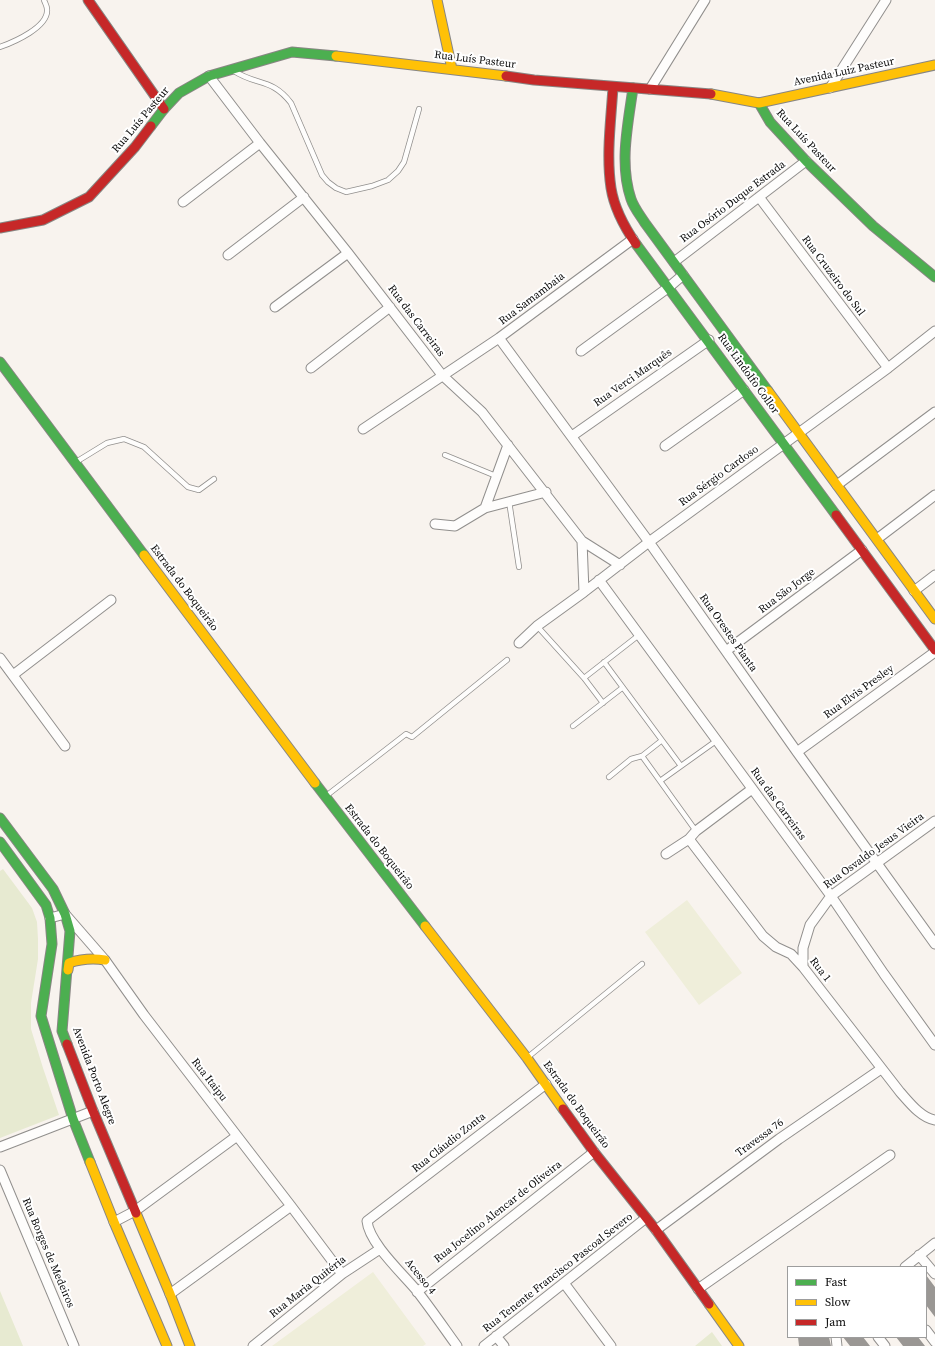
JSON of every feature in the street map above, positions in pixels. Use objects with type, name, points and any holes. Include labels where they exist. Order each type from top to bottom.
[{"type":"street","points":[[88,0],[164,109]]},
{"type":"street","points":[[437,0],[452,69]]},
{"type":"street","points":[[650,89],[705,0]]},
{"type":"street","points":[[830,88],[886,0]]},
{"type":"street","name":"Rua Luís Pasteur","points":[[0,228],[43,220],[89,197],[135,147],[164,109],[179,93],[208,76],[292,52],[352,57],[534,80],[711,94],[759,103],[770,122],[806,161],[873,226],[935,278]]},
{"type":"street","name":"Avenida Luiz Pasteur","points":[[759,103],[935,65]]},
{"type":"street","name":"Rua das Carreiras","points":[[208,76],[442,375],[482,412],[546,492],[582,541],[620,565]]},
{"type":"street","name":"Rua Lindolfo Collor","points":[[613,87],[610,160],[612,188],[617,208],[633,239],[709,340],[935,651]]},
{"type":"street","name":"Rua Lindolfo Collor","points":[[633,88],[626,158],[628,185],[632,200],[645,223],[935,619]]},
{"type":"street","points":[[183,202],[260,143]]},
{"type":"street","name":"Rua Osório Duque Estrada","points":[[674,262],[806,161]]},
{"type":"street","points":[[228,255],[304,197]]},
{"type":"street","name":"Rua Cruzeiro do Sul","points":[[759,198],[888,368]]},
{"type":"street","name":"Rua Samambaia","points":[[363,429],[498,338],[633,239]]},
{"type":"street","points":[[275,307],[348,253]]},
{"type":"street","points":[[580,351],[669,287],[683,275]]},
{"type":"street","points":[[311,368],[390,307]]},
{"type":"street","name":"Rua Sérgio Cardoso","points":[[519,643],[537,626],[598,580],[784,444],[798,432],[888,368],[935,331]]},
{"type":"street","name":"Rua Orestes Pianta","points":[[498,338],[649,542],[796,752],[935,944]]},
{"type":"street","name":"Rua Verci Marquês","points":[[572,436],[709,340]]},
{"type":"street","name":"Estrada do Boqueirão","points":[[0,362],[325,797],[527,1058],[594,1152],[656,1230],[739,1346]]},
{"type":"street","points":[[665,446],[744,390]]},
{"type":"street","points":[[836,485],[935,412]]},
{"type":"street","points":[[485,508],[508,445]]},
{"type":"street","points":[[435,524],[455,526],[485,508],[546,492]]},
{"type":"street","points":[[877,539],[935,495]]},
{"type":"street","points":[[582,541],[584,592]]},
{"type":"street","name":"Rua São Jorge","points":[[726,652],[862,550]]},
{"type":"street","points":[[914,591],[935,575]]},
{"type":"street","name":"Rua das Carreiras","points":[[598,580],[831,896],[935,1045]]},
{"type":"street","points":[[13,675],[111,600]]},
{"type":"street","name":"Rua Elvis Presley","points":[[796,752],[935,651]]},
{"type":"street","points":[[0,658],[65,746]]},
{"type":"street","points":[[666,854],[689,839],[696,831],[752,789]]},
{"type":"street","name":"Avenida Porto Alegre","points":[[0,818],[53,889],[65,914],[70,931],[62,1031],[93,1111],[170,1294],[190,1346]]},
{"type":"street","name":"Rua Osvaldo Jesus Vieira","points":[[803,967],[803,948],[810,925],[831,896],[935,821]]},
{"type":"street","name":"Rua 1","points":[[689,839],[763,936],[776,947],[791,954],[803,967],[900,1092],[918,1111],[933,1120]]},
{"type":"street","points":[[0,842],[3,852],[46,905],[50,918],[52,944],[41,1016],[73,1119],[114,1222],[167,1346]]},
{"type":"street","points":[[3,852],[19,842]]},
{"type":"street","points":[[50,918],[65,914]]},
{"type":"street","name":"Rua Itaipu","points":[[65,914],[105,960],[144,1015],[342,1274]]},
{"type":"street","points":[[67,972],[69,963],[89,958],[105,960]]},
{"type":"street","name":"Travessa 76","points":[[656,1230],[779,1139],[881,1069]]},
{"type":"street","name":"Rua Cláudio Zonta","points":[[368,1222],[546,1084]]},
{"type":"street","points":[[0,1148],[93,1111]]},
{"type":"street","points":[[114,1222],[135,1210],[237,1136]]},
{"type":"street","name":"Rua Jocelino Alencar de Oliveira","points":[[417,1292],[594,1152]]},
{"type":"street","points":[[698,1289],[890,1155]]},
{"type":"street","name":"Rua Borges de Medeiros","points":[[0,1170],[74,1346]]},
{"type":"street","points":[[170,1294],[291,1206]]},
{"type":"street","name":"Rua Tenente Francisco Pascoal Severo","points":[[484,1346],[646,1218]]},
{"type":"street","name":"Acesso 4","points":[[368,1222],[368,1229],[380,1249],[417,1292],[457,1346]]},
{"type":"street","points":[[906,1266],[935,1243]]},
{"type":"street","name":"Rua Maria Quitéria","points":[[252,1346],[342,1274],[380,1249]]},
{"type":"street","points":[[919,1255],[935,1274]]},
{"type":"street","points":[[564,1283],[611,1346]]},
{"type":"street","points":[[927,1331],[935,1342]]},
{"type":"street","points":[[496,1336],[504,1346]]},
{"type":"street","points":[[879,1338],[885,1346]]},
{"type":"lane","points":[[0,47],[17,40],[42,23],[46,17],[47,10],[44,0]]},
{"type":"lane","points":[[233,68],[232,70],[242,76],[271,85],[285,96],[291,103],[322,175],[336,188],[346,192],[372,186],[388,180],[398,171],[404,162],[419,109]]},
{"type":"lane","points":[[76,462],[107,443],[124,439],[144,447],[188,487],[199,490],[214,479]]},
{"type":"lane","points":[[445,455],[496,476]]},
{"type":"lane","points":[[509,501],[519,567]]},
{"type":"lane","points":[[537,626],[584,678],[603,703]]},
{"type":"lane","points":[[584,678],[639,635]]},
{"type":"lane","points":[[325,797],[406,734],[412,737],[507,660]]},
{"type":"lane","points":[[604,662],[681,766]]},
{"type":"lane","points":[[573,726],[622,688]]},
{"type":"lane","points":[[608,776],[631,759],[642,756],[661,741]]},
{"type":"lane","points":[[660,781],[716,741]]},
{"type":"lane","points":[[642,756],[696,831]]},
{"type":"lane","points":[[527,1058],[642,964]]},
{"type":"green space","points":[[3,869],[32,908],[37,922],[38,959],[31,1003],[31,1029],[59,1115],[0,1138],[0,871]]},
{"type":"green space","points":[[687,900],[742,973],[699,1005],[645,932]]},
{"type":"green space","points":[[373,1272],[426,1344],[423,1346],[272,1346]]},
{"type":"green space","points":[[0,1291],[23,1346],[0,1346]]},
{"type":"green space","points":[[712,1332],[722,1346],[695,1346]]},
{"type":"building","points":[[927,1276],[935,1287],[935,1317],[927,1306]]},
{"type":"building","points":[[798,1338],[829,1338],[831,1346],[799,1346]]},
{"type":"building","points":[[844,1338],[864,1338],[870,1346],[850,1346]]},
{"type":"building","points":[[897,1338],[919,1338],[925,1346],[903,1346]]},
{"type":"traffic: fast","points":[[151,126],[179,93],[209,76],[292,52],[336,56]]},
{"type":"traffic: fast","points":[[633,88],[625,158],[627,186],[632,202],[645,223],[768,391]]},
{"type":"traffic: fast","points":[[759,103],[770,122],[806,161],[873,226],[935,277]]},
{"type":"traffic: fast","points":[[636,244],[836,515]]},
{"type":"traffic: fast","points":[[0,362],[144,555]]},
{"type":"traffic: fast","points":[[315,783],[425,926]]},
{"type":"traffic: fast","points":[[0,818],[53,889],[65,914],[70,931],[62,1031],[67,1044]]},
{"type":"traffic: fast","points":[[0,842],[46,905],[50,918],[52,944],[41,1016],[73,1119],[90,1162]]},
{"type":"traffic: slow","points":[[437,0],[452,69]]},
{"type":"traffic: slow","points":[[336,56],[506,76]]},
{"type":"traffic: slow","points":[[711,94],[759,103],[935,65]]},
{"type":"traffic: slow","points":[[768,391],[935,619]]},
{"type":"traffic: slow","points":[[144,555],[315,783]]},
{"type":"traffic: slow","points":[[425,926],[527,1058],[563,1109]]},
{"type":"traffic: slow","points":[[68,970],[69,963],[91,959],[105,960]]},
{"type":"traffic: slow","points":[[90,1162],[167,1346]]},
{"type":"traffic: slow","points":[[136,1213],[190,1346]]},
{"type":"traffic: slow","points":[[709,1304],[739,1346]]},
{"type":"traffic: jam","points":[[88,0],[164,109]]},
{"type":"traffic: jam","points":[[506,76],[534,80],[711,94]]},
{"type":"traffic: jam","points":[[613,87],[609,150],[612,195],[620,217],[636,244]]},
{"type":"traffic: jam","points":[[0,228],[43,220],[89,197],[135,147],[151,126]]},
{"type":"traffic: jam","points":[[836,515],[935,650]]},
{"type":"traffic: jam","points":[[67,1044],[93,1111],[136,1213]]},
{"type":"traffic: jam","points":[[563,1109],[594,1152],[656,1230],[709,1304]]}]
